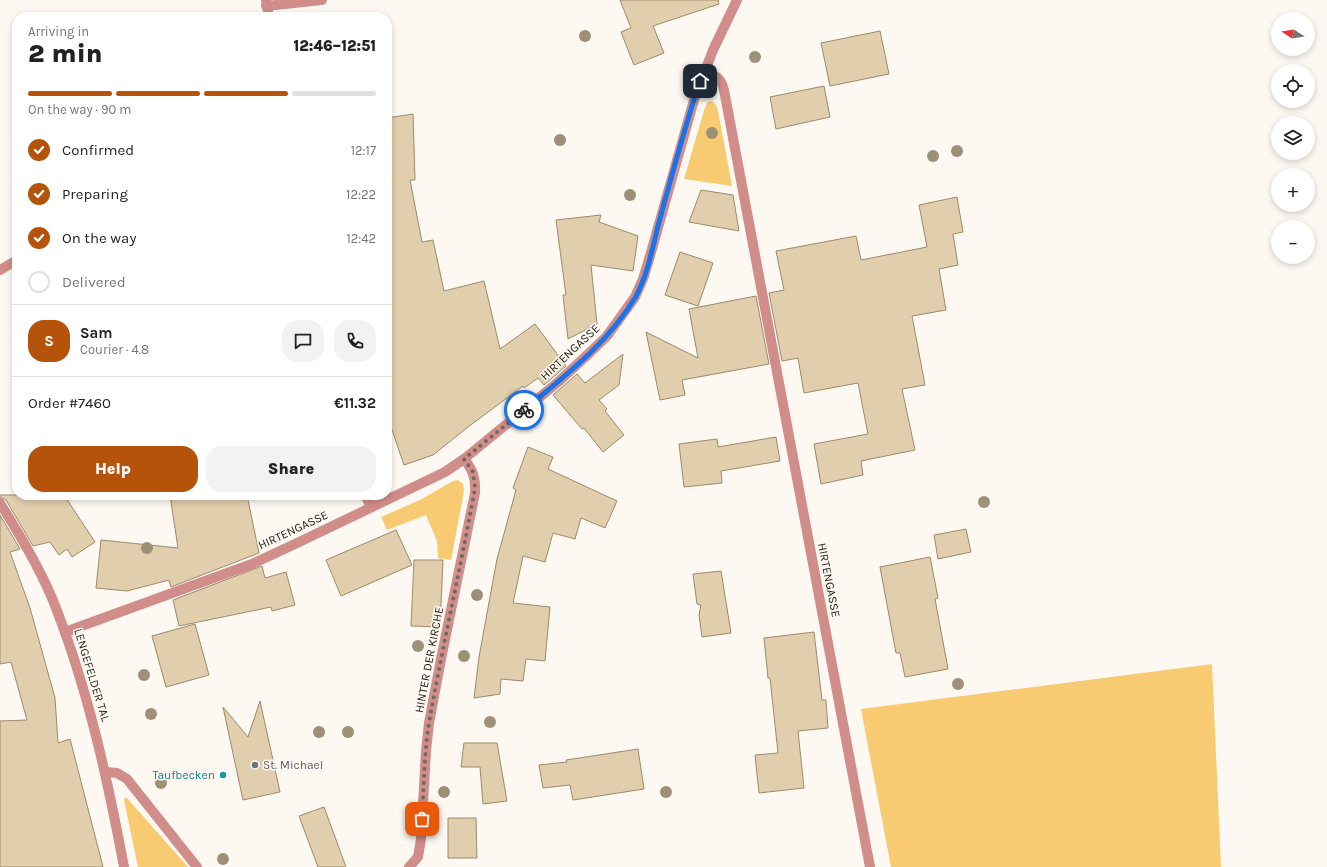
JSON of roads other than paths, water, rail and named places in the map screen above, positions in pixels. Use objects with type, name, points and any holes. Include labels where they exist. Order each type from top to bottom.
[{"type":"street","points":[[266,3],[322,0]]},
{"type":"street","name":"HIRTENGASSE","points":[[392,497],[445,472],[464,459],[557,383],[607,336],[619,321],[635,297],[643,280],[688,118],[704,72],[737,0]]},
{"type":"street","name":"HIRTENGASSE","points":[[704,72],[719,78],[722,82],[724,90],[870,867]]},
{"type":"street","points":[[0,270],[12,263]]},
{"type":"street","name":"HINTER DER KIRCHE","points":[[409,867],[418,857],[421,839],[429,723],[474,493],[474,475],[464,459]]},
{"type":"street","points":[[368,500],[371,507]]},
{"type":"street","name":"HIRTENGASSE","points":[[65,632],[252,564],[386,500]]},
{"type":"street","name":"LENGEFELDER TAL","points":[[0,502],[39,570],[52,598],[81,679],[106,772],[124,867]]},
{"type":"street","points":[[106,772],[117,773],[127,779],[197,867]]},
{"type":"place","name":"St. Michael","points":[[255,765]]},
{"type":"place","name":"Taufbecken","points":[[223,775]]}]
